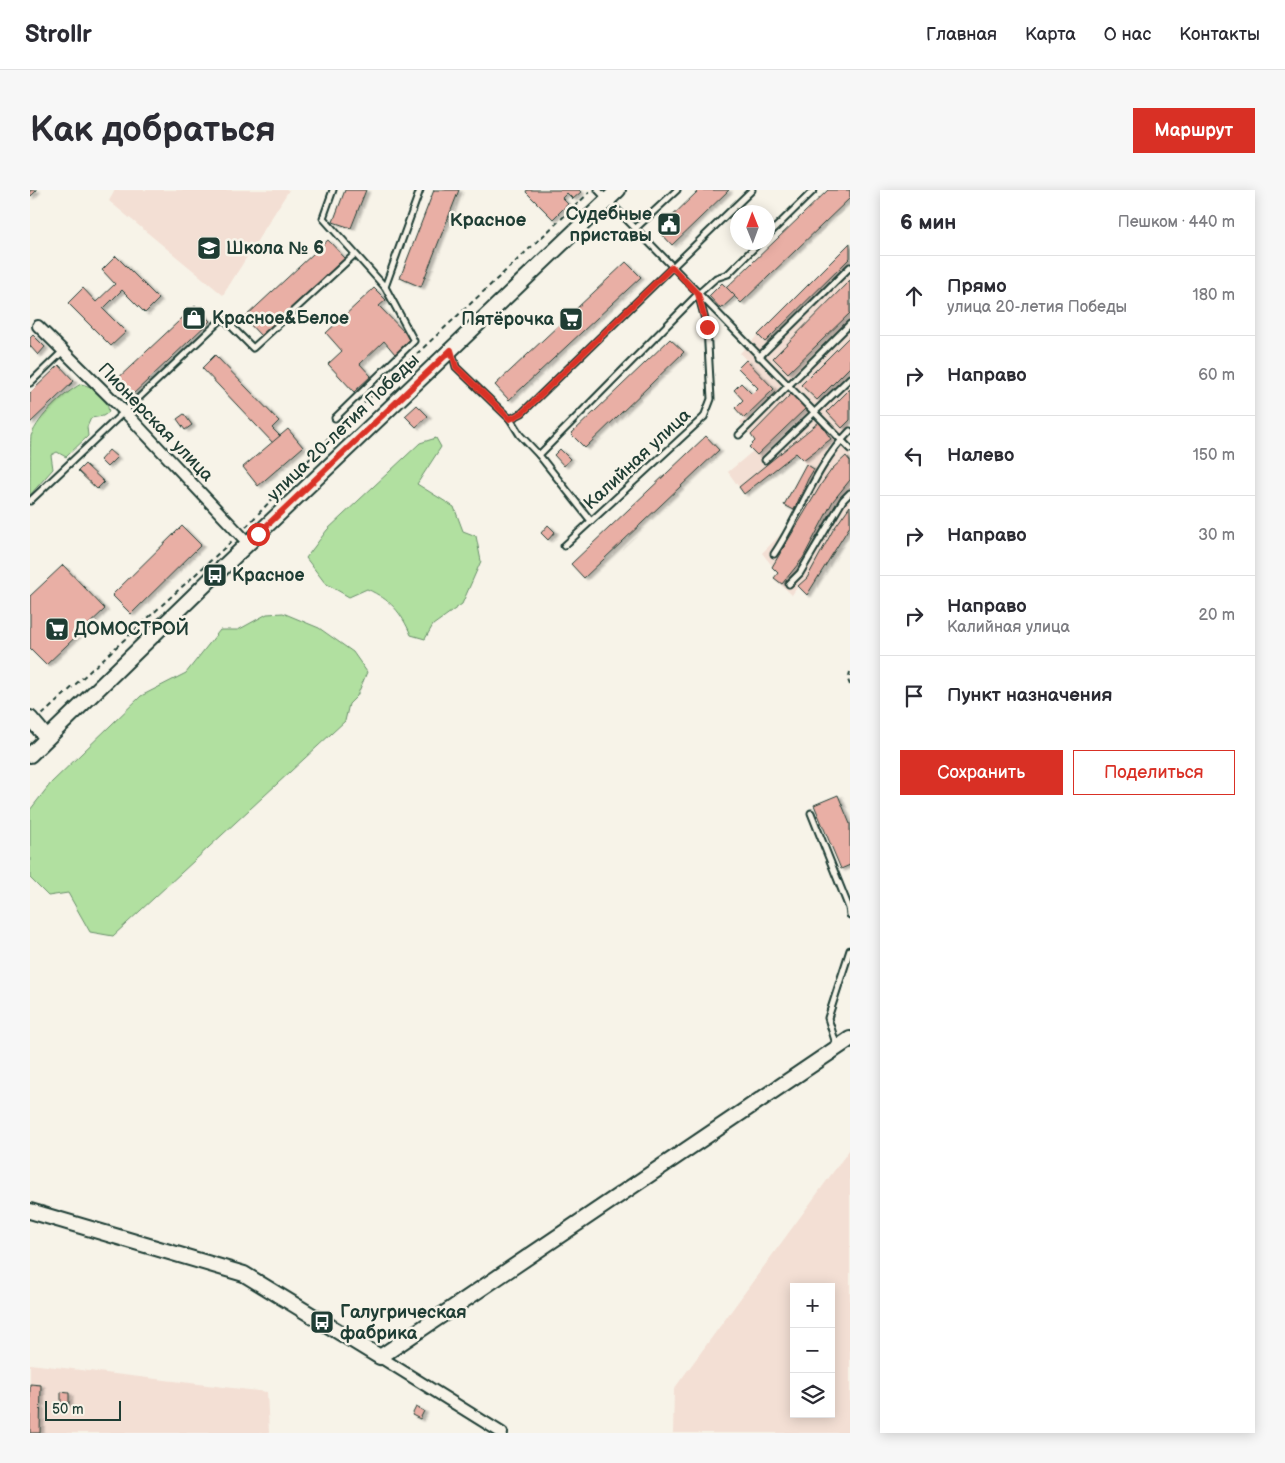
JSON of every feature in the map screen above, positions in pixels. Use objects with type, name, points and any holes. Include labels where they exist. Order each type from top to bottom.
[{"type":"street","name":"улица 20-летия Победы","points":[[30,755],[244,538],[451,350],[608,193]]},
{"type":"street","name":"Пионерская улица","points":[[38,326],[125,412],[244,538]]},
{"type":"street","points":[[32,720],[47,738]]},
{"type":"street","points":[[380,1357],[850,1039]]},
{"type":"street","points":[[30,1211],[244,1274],[502,1433]]},
{"type":"lane","points":[[333,190],[323,218],[354,255],[385,287],[414,341],[335,418]]},
{"type":"lane","points":[[385,287],[420,190]]},
{"type":"lane","points":[[636,228],[677,190]]},
{"type":"lane","points":[[510,419],[522,413],[752,190]]},
{"type":"lane","points":[[775,228],[814,190]]},
{"type":"lane","points":[[608,193],[636,228],[672,267],[850,449]]},
{"type":"lane","points":[[539,455],[698,294],[716,278],[728,274],[752,250]]},
{"type":"lane","points":[[30,502],[223,318],[253,348],[354,255]]},
{"type":"lane","points":[[759,358],[850,267]]},
{"type":"lane","name":"Калийная улица","points":[[564,546],[704,417],[711,399],[707,327],[698,294]]},
{"type":"lane","points":[[739,435],[850,324]]},
{"type":"lane","points":[[451,350],[456,367],[510,419],[520,435],[539,455],[591,521]]},
{"type":"lane","points":[[30,383],[64,351]]},
{"type":"lane","points":[[766,460],[850,378]]},
{"type":"lane","points":[[774,554],[791,530],[832,450],[850,431]]},
{"type":"lane","points":[[789,584],[800,573],[843,500],[850,493]]},
{"type":"lane","points":[[811,813],[849,908],[850,915]]},
{"type":"lane","points":[[838,1048],[828,1018],[850,950]]},
{"type":"path","points":[[32,720],[244,538],[346,420],[592,190]]},
{"type":"path","points":[[850,672],[848,680],[850,685]]},
{"type":"shaded area","name":"Школа № 6","points":[[115,190],[289,190],[223,295],[109,201]]},
{"type":"shaded area","points":[[850,243],[850,526],[807,595],[798,586],[792,595],[774,578],[778,573],[762,553],[782,533],[794,510],[784,505],[806,464],[794,451],[744,494],[728,472],[753,451],[749,447],[755,441],[740,422],[744,418],[735,408],[743,400],[734,390],[741,383],[752,394],[758,388],[746,360],[740,353]]},
{"type":"shaded area","points":[[850,1149],[850,1433],[673,1433],[674,1389]]},
{"type":"shaded area","points":[[30,1364],[267,1392],[269,1433],[30,1433]]},
{"type":"green space","points":[[81,384],[100,393],[106,402],[109,412],[103,416],[91,418],[87,427],[88,436],[66,457],[57,452],[51,455],[53,469],[30,495],[31,436],[52,406]]},
{"type":"green space","points":[[436,438],[441,447],[417,484],[454,507],[463,531],[476,536],[481,561],[462,604],[433,625],[425,639],[411,635],[399,613],[389,602],[367,589],[349,597],[325,583],[306,558],[327,530],[420,443]]},
{"type":"green space","points":[[283,613],[319,628],[353,652],[367,672],[357,696],[349,704],[345,721],[113,936],[90,932],[68,893],[48,896],[30,878],[30,810],[51,783],[141,696],[186,673],[220,630],[238,630],[267,614]]},
{"type":"building","points":[[30,190],[37,190],[30,197]]},
{"type":"building","points":[[345,190],[366,190],[351,228],[333,222]]},
{"type":"building","points":[[434,190],[459,190],[421,287],[400,278]]},
{"type":"building","points":[[527,190],[579,190],[581,192],[573,199],[567,193],[562,198],[568,204],[553,219],[526,192]]},
{"type":"building","points":[[699,190],[729,190],[672,245],[658,230]]},
{"type":"building","points":[[828,190],[850,190],[850,198],[741,303],[726,288],[766,250],[775,250],[775,241]]},
{"type":"building","points":[[328,240],[345,258],[261,336],[244,318]]},
{"type":"building","points":[[850,243],[850,258],[765,342],[758,335]]},
{"type":"building","points":[[116,256],[159,299],[145,313],[122,290],[103,309],[126,332],[111,346],[68,303],[83,288],[96,302],[115,284],[102,270]]},
{"type":"building","points":[[626,262],[641,277],[509,400],[495,385]]},
{"type":"building","points":[[850,280],[850,313],[788,373],[773,358]]},
{"type":"building","points":[[722,283],[735,296],[721,309],[709,296]]},
{"type":"building","points":[[374,288],[386,300],[379,306],[411,339],[395,354],[384,341],[360,364],[371,376],[354,392],[328,364],[342,351],[326,333]]},
{"type":"building","points":[[195,306],[210,321],[130,397],[115,381]]},
{"type":"building","points":[[33,335],[45,347],[38,355],[30,346],[30,338]]},
{"type":"building","points":[[850,336],[850,367],[817,400],[801,385]]},
{"type":"building","points":[[670,339],[684,352],[585,448],[571,434]]},
{"type":"building","points":[[215,355],[279,421],[272,428],[280,436],[273,443],[202,368]]},
{"type":"building","points":[[746,360],[774,389],[744,418],[735,408],[743,400],[734,390],[741,383],[752,394],[758,388],[738,368]]},
{"type":"building","points":[[59,365],[74,381],[30,423],[30,393]]},
{"type":"building","points":[[850,389],[850,420],[842,428],[827,412]]},
{"type":"building","points":[[791,394],[806,408],[757,455],[749,447],[755,441],[751,435]]},
{"type":"building","points":[[417,405],[428,416],[416,427],[405,416]]},
{"type":"building","points":[[184,414],[192,425],[185,430],[177,419]]},
{"type":"building","points":[[819,422],[831,439],[803,460],[796,453],[744,494],[739,487]]},
{"type":"building","points":[[288,429],[303,447],[258,486],[243,467]]},
{"type":"building","points":[[706,436],[719,450],[584,578],[571,564]]},
{"type":"building","points":[[560,449],[570,459],[564,466],[554,455]]},
{"type":"building","points":[[109,450],[117,457],[107,467],[100,460]]},
{"type":"building","points":[[846,456],[850,461],[850,480],[833,501],[803,558],[782,584],[774,578],[778,573],[772,567],[822,483],[832,469]]},
{"type":"building","points":[[85,464],[104,482],[97,489],[78,471]]},
{"type":"building","points":[[806,464],[814,469],[794,510],[784,505]]},
{"type":"building","points":[[850,506],[850,526],[807,595],[798,586],[807,578],[833,530]]},
{"type":"building","points":[[548,525],[555,532],[548,540],[541,533]]},
{"type":"building","points":[[182,526],[201,545],[131,614],[112,595]]},
{"type":"building","name":"ДОМОСТРОЙ","points":[[63,565],[105,609],[46,665],[30,649],[30,596]]},
{"type":"building","points":[[838,795],[850,824],[850,865],[841,869],[814,805]]},
{"type":"building","points":[[30,1384],[41,1385],[40,1433],[30,1433]]},
{"type":"building","points":[[61,1392],[69,1393],[69,1404],[61,1404]]},
{"type":"building","points":[[416,1407],[424,1411],[420,1419],[412,1415]]},
{"type":"place","name":"Судебные приставы","points":[[669,224]]},
{"type":"place","name":"Школа № 6","points":[[209,248]]},
{"type":"place","name":"Красное&Белое","points":[[194,318]]},
{"type":"place","name":"Пятёрочка","points":[[571,319]]},
{"type":"place","name":"Красное","points":[[215,575]]},
{"type":"place","name":"ДОМОСТРОЙ","points":[[57,629]]},
{"type":"place","name":"Галугрическая фабрика","points":[[322,1322]]},
{"type":"district","name":"Красное","points":[[488,219]]},
{"type":"route","points":[[258,534],[451,350],[456,367],[510,419],[522,413],[672,267],[698,294],[707,327]]}]
